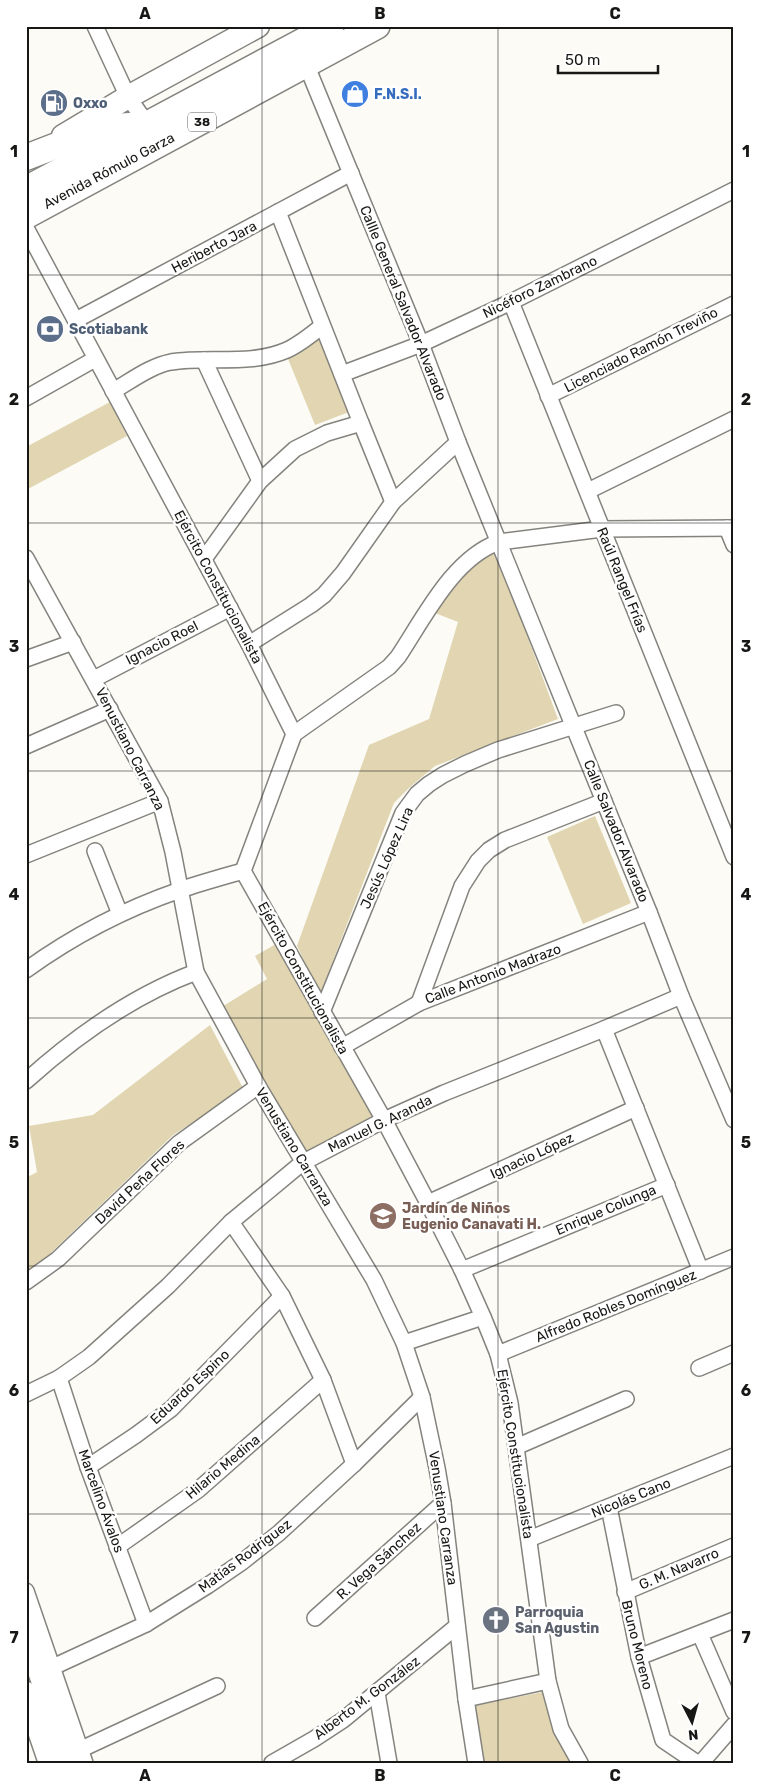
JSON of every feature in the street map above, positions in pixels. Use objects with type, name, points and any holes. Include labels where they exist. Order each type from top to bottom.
[{"type":"main road","name":"Avenida Rómulo Garza","points":[[26,189],[331,26]]},
{"type":"main road","name":"Avenida Rómulo Garza","points":[[26,216],[377,26]]},
{"type":"main road","points":[[27,157],[105,127],[147,125]]},
{"type":"street","points":[[95,26],[128,97],[147,125]]},
{"type":"street","points":[[27,157],[128,97],[258,26]]},
{"type":"street","name":"Callle General Salvador Alvarado","points":[[306,64],[421,344],[499,542]]},
{"type":"street","name":"Heriberto Jara","points":[[76,320],[351,173]]},
{"type":"street","name":"Nicéforo Zambrano","points":[[342,374],[421,344],[512,302],[734,190]]},
{"type":"street","points":[[278,212],[392,502]]},
{"type":"street","name":"Ejército Constitucionalista","points":[[26,228],[230,608],[294,734]]},
{"type":"street","name":"Raúl Rangel Frías","points":[[512,302],[734,857]]},
{"type":"street","name":"Licenciado Ramón Treviño","points":[[548,396],[734,304]]},
{"type":"street","points":[[112,391],[161,365],[173,362],[268,356],[298,344],[322,326]]},
{"type":"street","points":[[26,398],[95,359]]},
{"type":"street","points":[[204,360],[260,480]]},
{"type":"street","points":[[588,491],[734,419]]},
{"type":"street","points":[[204,559],[260,480],[295,449],[327,433],[361,423]]},
{"type":"street","points":[[249,644],[311,605],[332,587],[392,502],[458,442]]},
{"type":"street","points":[[26,970],[62,946],[120,914],[180,890],[243,871],[294,734],[389,667],[398,657],[447,582],[475,554],[486,547],[499,542],[602,529],[730,528],[734,545]]},
{"type":"street","name":"Calle Salvador Alvarado","points":[[499,542],[649,912],[681,996],[734,1120]]},
{"type":"street","name":"Venustiano Carranza","points":[[26,558],[160,801],[173,852],[196,972],[302,1163],[374,1280],[404,1344],[422,1397],[436,1459],[466,1699],[476,1763]]},
{"type":"street","name":"Ignacio Roel","points":[[94,679],[230,608]]},
{"type":"street","points":[[26,660],[73,642]]},
{"type":"street","points":[[26,746],[110,709]]},
{"type":"street","name":"Jesús López Lira","points":[[322,1012],[403,813],[417,794],[443,775],[498,750],[616,713]]},
{"type":"street","points":[[418,1003],[462,886],[478,861],[489,850],[505,840],[604,800]]},
{"type":"street","points":[[26,855],[160,801]]},
{"type":"street","points":[[95,851],[120,914]]},
{"type":"street","name":"Ejército Constitucionalista","points":[[243,871],[384,1120],[428,1203],[484,1317],[498,1354],[510,1403],[548,1681],[561,1729],[580,1763]]},
{"type":"street","name":"Calle Antonio Madrazo","points":[[342,1047],[418,1003],[649,912]]},
{"type":"street","points":[[26,1081],[51,1058],[99,1022],[130,1002],[155,988],[196,972]]},
{"type":"street","name":"Manuel G. Aranda","points":[[26,1394],[59,1378],[89,1357],[161,1292],[231,1222],[302,1163],[384,1120],[444,1093],[681,996]]},
{"type":"street","points":[[604,1029],[701,1271]]},
{"type":"street","name":"David Peña Flores","points":[[26,1282],[58,1259],[179,1143],[258,1086]]},
{"type":"street","name":"Ignacio López","points":[[428,1203],[636,1108]]},
{"type":"street","name":"Enrique Colunga","points":[[462,1270],[667,1185]]},
{"type":"street","points":[[231,1222],[282,1296],[323,1380],[354,1464]]},
{"type":"street","name":"Alfredo Robles Domínguez","points":[[498,1354],[734,1257]]},
{"type":"street","name":"Eduardo Espino","points":[[88,1467],[171,1409],[282,1296]]},
{"type":"street","points":[[404,1344],[484,1317]]},
{"type":"street","points":[[699,1368],[734,1353]]},
{"type":"street","name":"Marcelino Ávalos","points":[[59,1378],[88,1467],[146,1624]]},
{"type":"street","name":"Hilario Medina","points":[[117,1547],[198,1490],[323,1380]]},
{"type":"street","name":"Matías Rodríguez","points":[[46,1669],[146,1624],[207,1586],[272,1539],[354,1464],[422,1397]]},
{"type":"street","points":[[516,1447],[626,1399]]},
{"type":"street","name":"Nicolás Cano","points":[[529,1539],[734,1456]]},
{"type":"street","name":"R. Vega Sánchez","points":[[315,1618],[443,1503]]},
{"type":"street","name":"Bruno Moreno","points":[[609,1507],[638,1658],[663,1740],[699,1763]]},
{"type":"street","name":"G. M. Navarro","points":[[625,1592],[734,1546]]},
{"type":"street","points":[[26,1591],[71,1759]]},
{"type":"street","points":[[638,1658],[734,1620]]},
{"type":"street","name":"Alberto M. González","points":[[272,1763],[343,1720],[457,1626]]},
{"type":"street","points":[[26,1634],[46,1669]]},
{"type":"street","points":[[700,1634],[734,1712]]},
{"type":"street","points":[[466,1699],[548,1681]]},
{"type":"street","points":[[71,1759],[216,1686]]},
{"type":"street","points":[[26,1693],[71,1759]]},
{"type":"street","points":[[377,1693],[388,1763]]},
{"type":"street","points":[[699,1763],[734,1725]]},
{"type":"shaded area","points":[[332,332],[362,407],[315,425],[286,354]]},
{"type":"shaded area","points":[[110,402],[127,436],[26,490],[26,447]]},
{"type":"shaded area","points":[[495,549],[558,719],[435,766],[394,803],[320,994],[297,946],[369,745],[429,719],[458,622],[435,613],[468,568]]},
{"type":"shaded area","points":[[595,816],[631,903],[583,924],[547,837]]},
{"type":"shaded area","points":[[276,944],[373,1118],[299,1156],[220,1008],[267,979],[255,956]]},
{"type":"shaded area","points":[[210,1025],[244,1090],[173,1135],[26,1277],[26,1178],[37,1172],[29,1126],[93,1115]]},
{"type":"shaded area","points":[[543,1692],[552,1723],[570,1763],[480,1763],[473,1706]]},
{"type":"place","name":"F.N.S.I.","points":[[355,94]]},
{"type":"place","name":"Oxxo","points":[[54,103]]},
{"type":"place","name":"Scotiabank","points":[[50,329]]},
{"type":"place","name":"Jardín de Niños Eugenio Canavati H.","points":[[383,1216]]},
{"type":"place","name":"Parroquia San Agustin","points":[[496,1620]]}]
